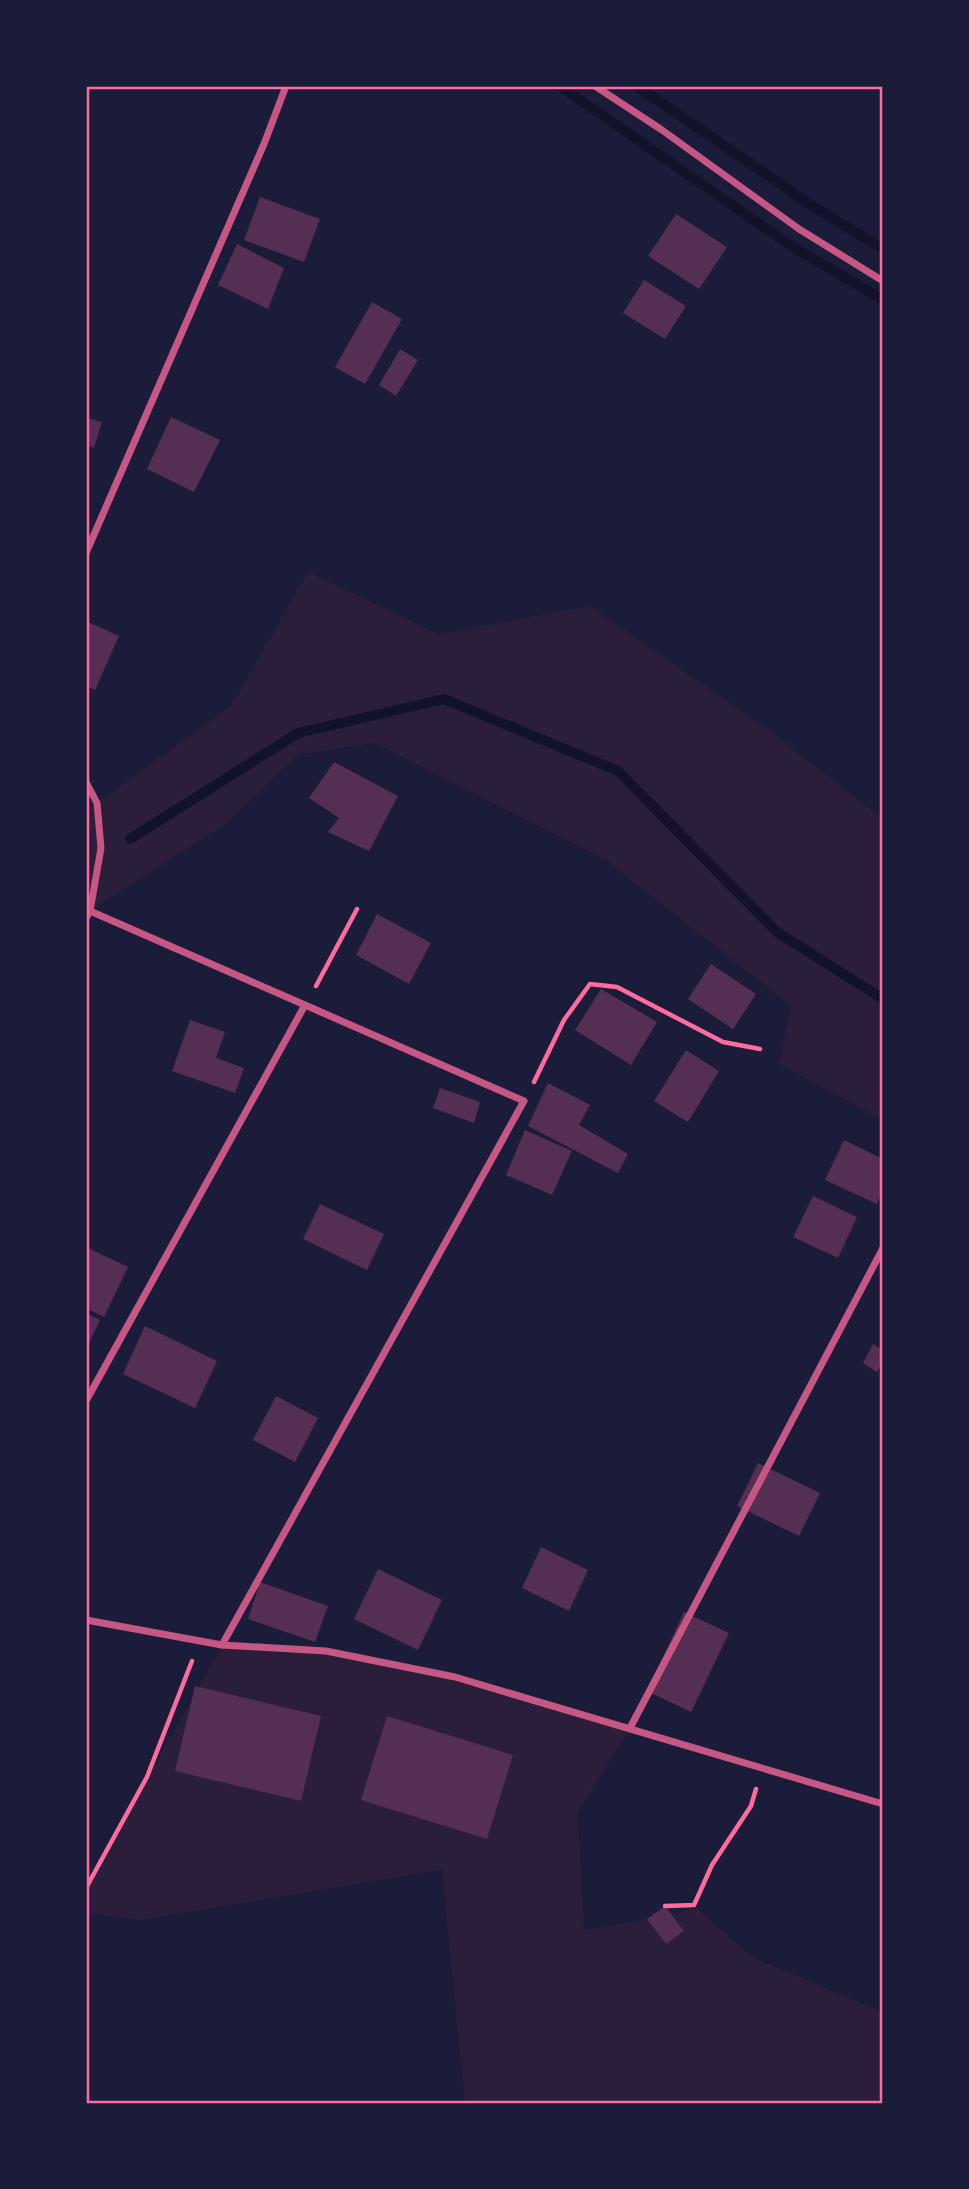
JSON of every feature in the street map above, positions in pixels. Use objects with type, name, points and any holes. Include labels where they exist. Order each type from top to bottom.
[{"type":"street","points":[[86,553],[264,144],[286,86]]},
{"type":"street","points":[[595,86],[799,229],[883,281]]},
{"type":"street","points":[[86,782],[97,803],[101,848],[88,914],[524,1101],[222,1645]]},
{"type":"street","points":[[86,1401],[305,1005]]},
{"type":"street","points":[[630,1728],[883,1248]]},
{"type":"street","points":[[86,1619],[222,1645],[326,1651],[455,1677],[883,1804]]},
{"type":"path","points":[[305,1005],[357,909]]},
{"type":"path","points":[[524,1101],[564,1020],[590,984],[617,987],[723,1042],[760,1049]]},
{"type":"path","points":[[86,1888],[146,1777],[201,1640]]},
{"type":"path","points":[[666,1906],[694,1905],[712,1865],[751,1806],[756,1789],[757,1766]]},
{"type":"shaded area","points":[[308,572],[439,634],[590,606],[773,733],[883,819],[883,1120],[779,1064],[791,1006],[607,861],[375,743],[297,755],[226,824],[90,911],[86,918],[86,808],[97,803],[232,705]]},
{"type":"shaded area","points":[[222,1645],[326,1651],[455,1677],[630,1728],[578,1812],[584,1930],[647,1919],[666,1944],[684,1931],[671,1914],[697,1908],[752,1957],[883,2012],[883,2103],[465,2103],[442,1870],[141,1920],[86,1913],[86,1888]]},
{"type":"building","points":[[260,197],[320,219],[304,262],[244,240]]},
{"type":"building","points":[[676,214],[727,247],[699,289],[648,256]]},
{"type":"building","points":[[237,244],[284,268],[268,309],[218,285]]},
{"type":"building","points":[[644,280],[686,306],[665,339],[623,313]]},
{"type":"building","points":[[372,302],[402,319],[365,384],[335,367]]},
{"type":"building","points":[[400,349],[418,360],[396,396],[379,385]]},
{"type":"building","points":[[171,417],[220,440],[194,492],[147,469]]},
{"type":"building","points":[[86,418],[102,422],[94,448],[86,445]]},
{"type":"building","points":[[86,621],[119,636],[95,690],[86,686]]},
{"type":"building","points":[[334,762],[398,796],[369,851],[328,832],[339,818],[309,798]]},
{"type":"building","points":[[377,914],[431,943],[409,984],[356,955]]},
{"type":"building","points":[[711,964],[756,994],[733,1029],[688,999]]},
{"type":"building","points":[[601,989],[657,1022],[631,1065],[575,1030]]},
{"type":"building","points":[[190,1020],[225,1032],[216,1058],[244,1068],[235,1093],[172,1071]]},
{"type":"building","points":[[686,1050],[719,1071],[688,1122],[654,1101]]},
{"type":"building","points":[[548,1083],[590,1105],[579,1125],[628,1154],[618,1173],[528,1126]]},
{"type":"building","points":[[440,1088],[480,1102],[474,1123],[433,1108]]},
{"type":"building","points":[[525,1130],[572,1151],[552,1195],[506,1175]]},
{"type":"building","points":[[844,1140],[883,1159],[883,1190],[877,1204],[825,1180]]},
{"type":"building","points":[[813,1196],[857,1217],[838,1258],[793,1237]]},
{"type":"building","points":[[320,1204],[384,1234],[367,1270],[303,1239]]},
{"type":"building","points":[[86,1247],[128,1267],[104,1317],[86,1308]]},
{"type":"building","points":[[86,1313],[100,1320],[86,1349]]},
{"type":"building","points":[[145,1326],[217,1361],[195,1408],[123,1374]]},
{"type":"building","points":[[873,1344],[883,1350],[883,1361],[877,1372],[863,1363]]},
{"type":"building","points":[[276,1396],[318,1418],[295,1462],[253,1440]]},
{"type":"building","points":[[758,1463],[820,1493],[799,1536],[737,1506]]},
{"type":"building","points":[[541,1547],[588,1570],[569,1611],[522,1588]]},
{"type":"building","points":[[378,1569],[442,1600],[418,1650],[354,1619]]},
{"type":"building","points":[[260,1582],[328,1606],[315,1642],[248,1619]]},
{"type":"building","points":[[684,1612],[729,1633],[691,1712],[647,1691]]},
{"type":"building","points":[[195,1686],[321,1716],[301,1801],[175,1771]]},
{"type":"building","points":[[387,1716],[513,1755],[487,1839],[361,1800]]},
{"type":"building","points":[[665,1906],[684,1931],[666,1944],[647,1919]]},
{"type":"waterway","points":[[560,86],[787,243],[883,300]]},
{"type":"waterway","points":[[637,86],[814,207],[883,249]]},
{"type":"waterway","points":[[130,839],[298,733],[444,699],[618,771],[777,932],[883,999]]}]
